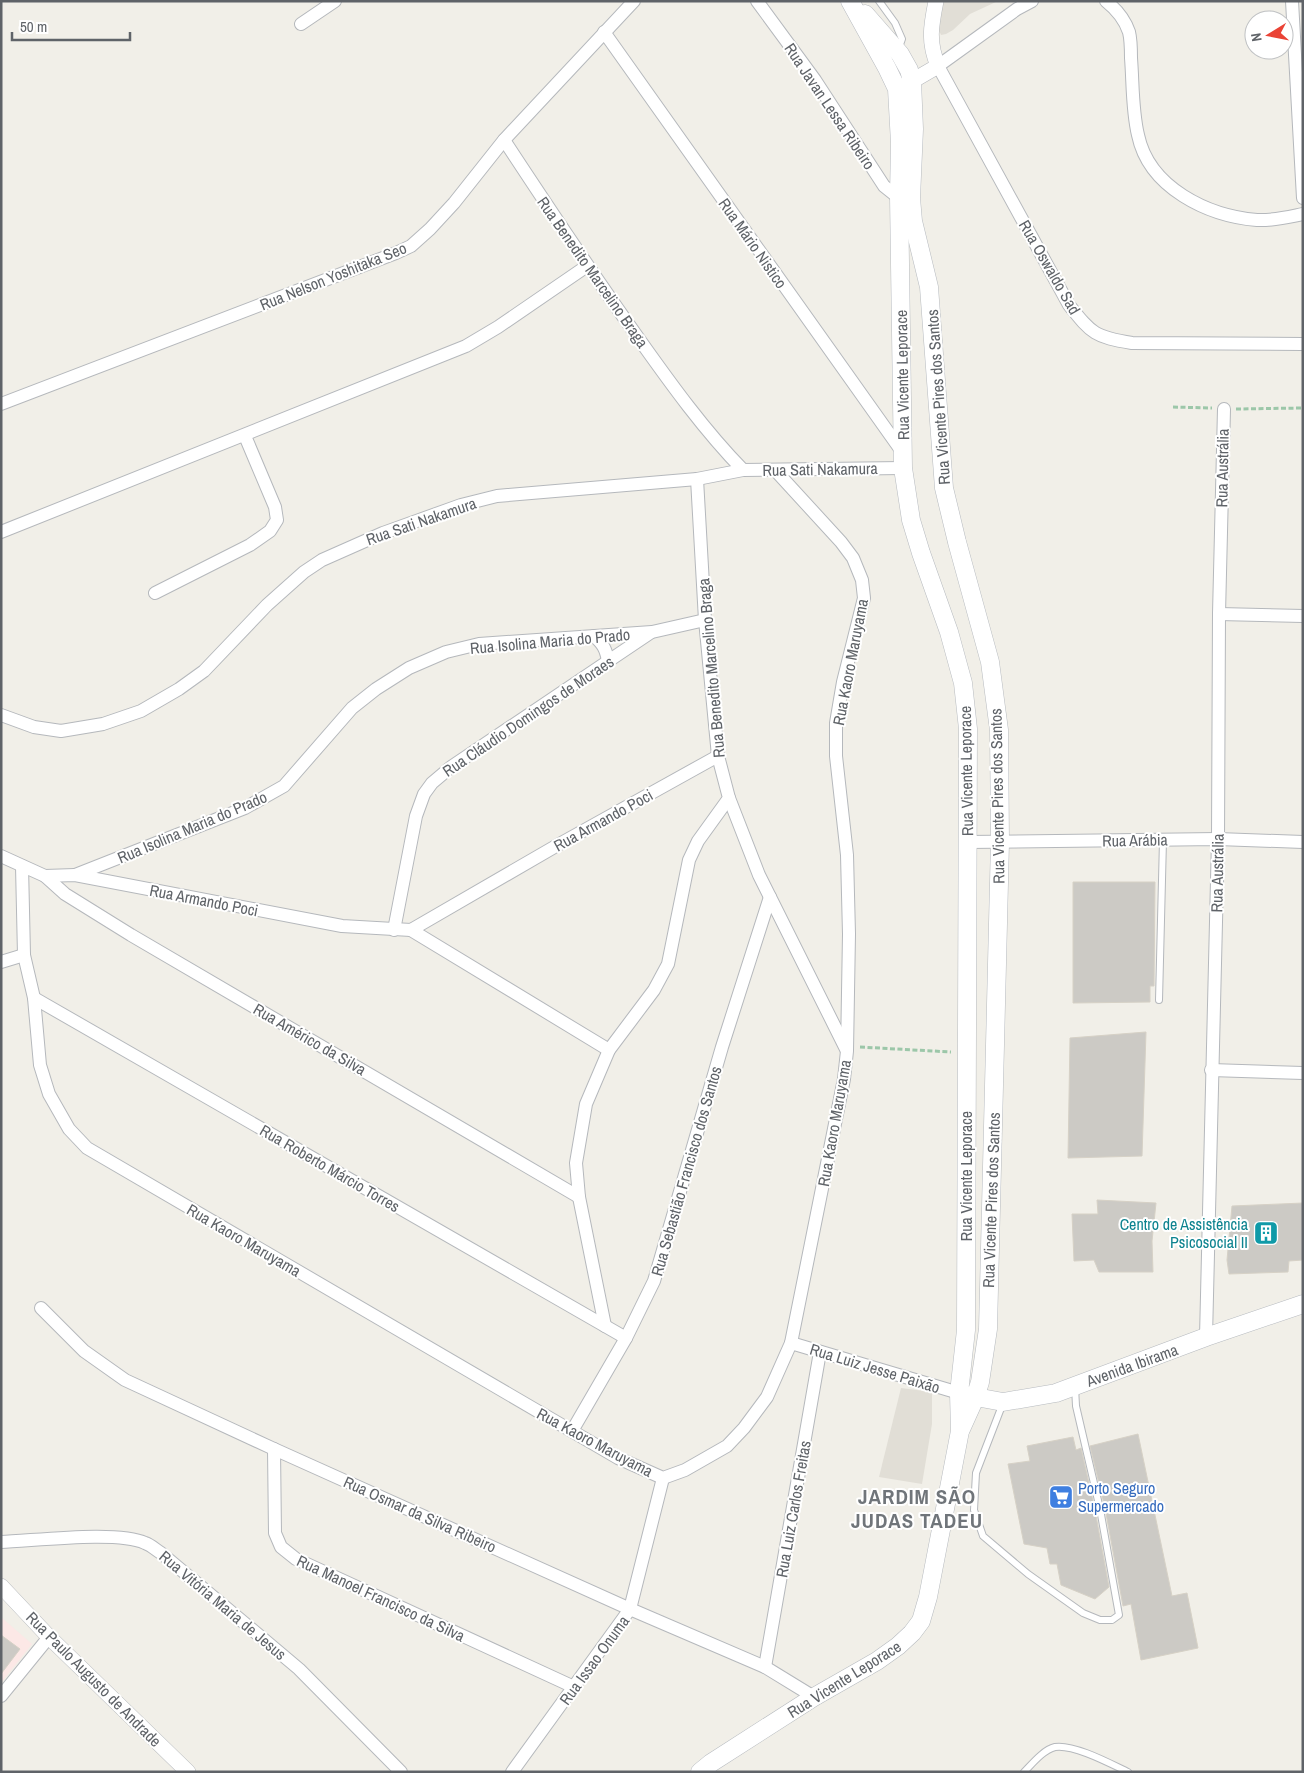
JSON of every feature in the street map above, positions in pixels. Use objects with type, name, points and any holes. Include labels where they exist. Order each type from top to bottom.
[{"type":"main road","points":[[851,1],[873,22],[904,85]]},
{"type":"main road","name":"Rua Vicente Leporace","points":[[700,1772],[814,1697],[877,1661],[912,1633],[921,1621],[928,1597],[967,1395],[968,729],[963,683],[948,632],[918,545],[912,520],[903,460],[900,286],[905,197],[900,142],[904,85]]},
{"type":"main road","name":"Rua Vicente Pires dos Santos","points":[[905,197],[929,286],[944,488],[992,674],[999,730],[1000,842],[988,1325],[980,1382],[967,1395]]},
{"type":"main road","points":[[900,286],[909,278],[921,277],[929,286]]},
{"type":"main road","name":"Avenida Ibirama","points":[[967,1395],[1003,1402],[1056,1392],[1303,1304]]},
{"type":"street","points":[[301,24],[335,1]]},
{"type":"street","name":"Rua Nelson Yoshitaka Seo","points":[[1,404],[411,246],[454,203],[504,140],[634,1]]},
{"type":"street","name":"Rua Javan Lessa Ribeiro","points":[[757,1],[815,80],[884,186],[889,191],[905,197]]},
{"type":"street","points":[[936,1],[931,44],[938,66]]},
{"type":"street","points":[[904,85],[938,66],[1017,9],[1032,1]]},
{"type":"street","points":[[1106,1],[1120,15],[1128,31],[1138,135],[1143,152],[1157,173],[1180,194],[1206,208],[1230,216],[1259,220],[1303,214]]},
{"type":"street","points":[[1292,1],[1298,30],[1303,198]]},
{"type":"street","name":"Rua Mário Nistico","points":[[604,32],[903,460]]},
{"type":"street","name":"Rua Oswaldo Sad","points":[[938,66],[1069,305],[1087,328],[1098,336],[1132,343],[1303,344]]},
{"type":"street","name":"Rua Benedito Marcelino Braga","points":[[504,140],[587,266],[717,444],[743,470]]},
{"type":"street","points":[[1,532],[466,346],[498,327],[587,266]]},
{"type":"street","name":"Rua Austrália","points":[[1206,1337],[1218,839],[1219,614],[1224,409]]},
{"type":"street","points":[[156,593],[250,545],[270,531],[277,520],[275,507],[245,436]]},
{"type":"street","name":"Rua Sati Nakamura","points":[[1,715],[34,727],[61,731],[103,724],[141,711],[179,689],[204,671],[267,605],[304,572],[322,560],[374,537],[460,504],[497,496],[697,479],[743,470],[775,470],[903,460]]},
{"type":"street","name":"Rua Kaoro Maruyama","points":[[22,866],[24,955],[34,998],[40,1066],[49,1094],[69,1129],[87,1148],[618,1458],[663,1478],[685,1470],[727,1446],[744,1428],[767,1396],[791,1343],[839,1108],[847,1049],[849,934],[847,855],[836,756],[836,723],[843,682],[864,598],[862,580],[853,558],[841,542],[775,470]]},
{"type":"street","name":"Rua Benedito Marcelino Braga","points":[[697,479],[705,620],[718,756],[729,798],[752,858],[770,897],[847,1049]]},
{"type":"street","points":[[1219,614],[1303,616]]},
{"type":"street","name":"Rua Isolina Maria do Prado","points":[[75,875],[245,808],[272,794],[294,776],[352,708],[376,689],[409,668],[446,652],[479,644],[652,632],[705,620]]},
{"type":"street","name":"Rua Cláudio Domingos de Moraes","points":[[394,930],[416,816],[424,794],[432,783],[451,768],[652,632]]},
{"type":"street","points":[[594,636],[601,642],[606,651],[608,661]]},
{"type":"street","name":"Rua Armando Poci","points":[[1,856],[44,876],[75,875],[342,926],[371,926],[394,930],[411,930],[556,846],[718,756]]},
{"type":"street","points":[[605,1326],[579,1197],[576,1163],[586,1104],[609,1050],[654,990],[668,964],[689,860],[698,841],[729,798]]},
{"type":"street","name":"Rua Arábia","points":[[968,842],[1218,839],[1303,842]]},
{"type":"street","name":"Rua Américo da Silva","points":[[44,876],[65,894],[131,935],[579,1197]]},
{"type":"street","name":"Rua Sebastião Francisco dos Santos","points":[[572,1431],[640,1313],[654,1281],[722,1047],[770,897]]},
{"type":"street","points":[[411,930],[609,1050]]},
{"type":"street","points":[[1,962],[24,955]]},
{"type":"street","name":"Rua Roberto Márcio Torres","points":[[34,998],[626,1338]]},
{"type":"street","points":[[1211,1070],[1303,1073]]},
{"type":"street","name":"Rua Osmar da Silva Ribeiro","points":[[41,1308],[84,1351],[125,1380],[630,1609],[765,1667],[814,1697]]},
{"type":"street","name":"Rua Luiz Jesse Paixão","points":[[791,1343],[967,1395]]},
{"type":"street","name":"Rua Luiz Carlos Freitas","points":[[765,1667],[820,1352]]},
{"type":"street","name":"Rua Manoel Francisco da Silva","points":[[274,1449],[275,1533],[281,1547],[296,1559],[574,1687]]},
{"type":"street","name":"Rua Issao Onuma","points":[[512,1772],[630,1609],[663,1478]]},
{"type":"street","name":"Rua Vitória Maria de Jesus","points":[[1,1542],[101,1537],[144,1542],[161,1553],[299,1669],[401,1772]]},
{"type":"street","name":"Rua Paulo Augusto de Andrade","points":[[1,1586],[49,1637],[188,1772]]},
{"type":"street","points":[[1,1696],[49,1637]]},
{"type":"lane","points":[[879,1],[895,23],[902,39],[891,56]]},
{"type":"lane","points":[[1159,1000],[1163,840]]},
{"type":"lane","points":[[1003,1402],[976,1473],[974,1510],[984,1536],[1028,1574],[1083,1613],[1100,1620],[1112,1620],[1119,1615],[1100,1508],[1076,1406],[1075,1386]]},
{"type":"lane","points":[[1024,1772],[1043,1754],[1054,1748],[1064,1748],[1093,1755],[1128,1772]]},
{"type":"path","points":[[847,1049],[967,1053]]},
{"type":"shaded area","points":[[942,1],[998,1],[970,14],[953,30],[941,35],[938,28]]},
{"type":"shaded area","points":[[901,1388],[932,1392],[932,1424],[922,1484],[879,1477]]},
{"type":"shaded area","points":[[1,1617],[32,1644],[1,1683]]},
{"type":"building","points":[[1073,882],[1155,882],[1154,986],[1150,986],[1150,1002],[1073,1003]]},
{"type":"building","points":[[1146,1032],[1142,1156],[1068,1158],[1070,1038]]},
{"type":"building","points":[[1097,1200],[1156,1203],[1152,1241],[1153,1272],[1099,1272],[1094,1260],[1074,1261],[1072,1214],[1098,1214]]},
{"type":"building","name":"Centro de Assistência Psicosocial II","points":[[1303,1203],[1303,1260],[1289,1261],[1288,1272],[1229,1274],[1227,1260],[1232,1206]]},
{"type":"building","points":[[1138,1434],[1172,1596],[1187,1593],[1198,1648],[1141,1660],[1131,1604],[1123,1606],[1105,1508],[1090,1446]]},
{"type":"building","name":"Porto Seguro Supermercado","points":[[1073,1437],[1076,1450],[1081,1448],[1109,1587],[1095,1599],[1061,1585],[1057,1564],[1050,1564],[1047,1548],[1024,1544],[1008,1464],[1030,1461],[1027,1446]]},
{"type":"building","points":[[1,1635],[20,1649],[1,1674]]},
{"type":"place","name":"Centro de Assistência Psicosocial II","points":[[1266,1233]]},
{"type":"place","name":"Porto Seguro Supermercado","points":[[1061,1497]]},
{"type":"district","name":"JARDIM SÃO JUDAS TADEU","points":[[917,1508]]}]
